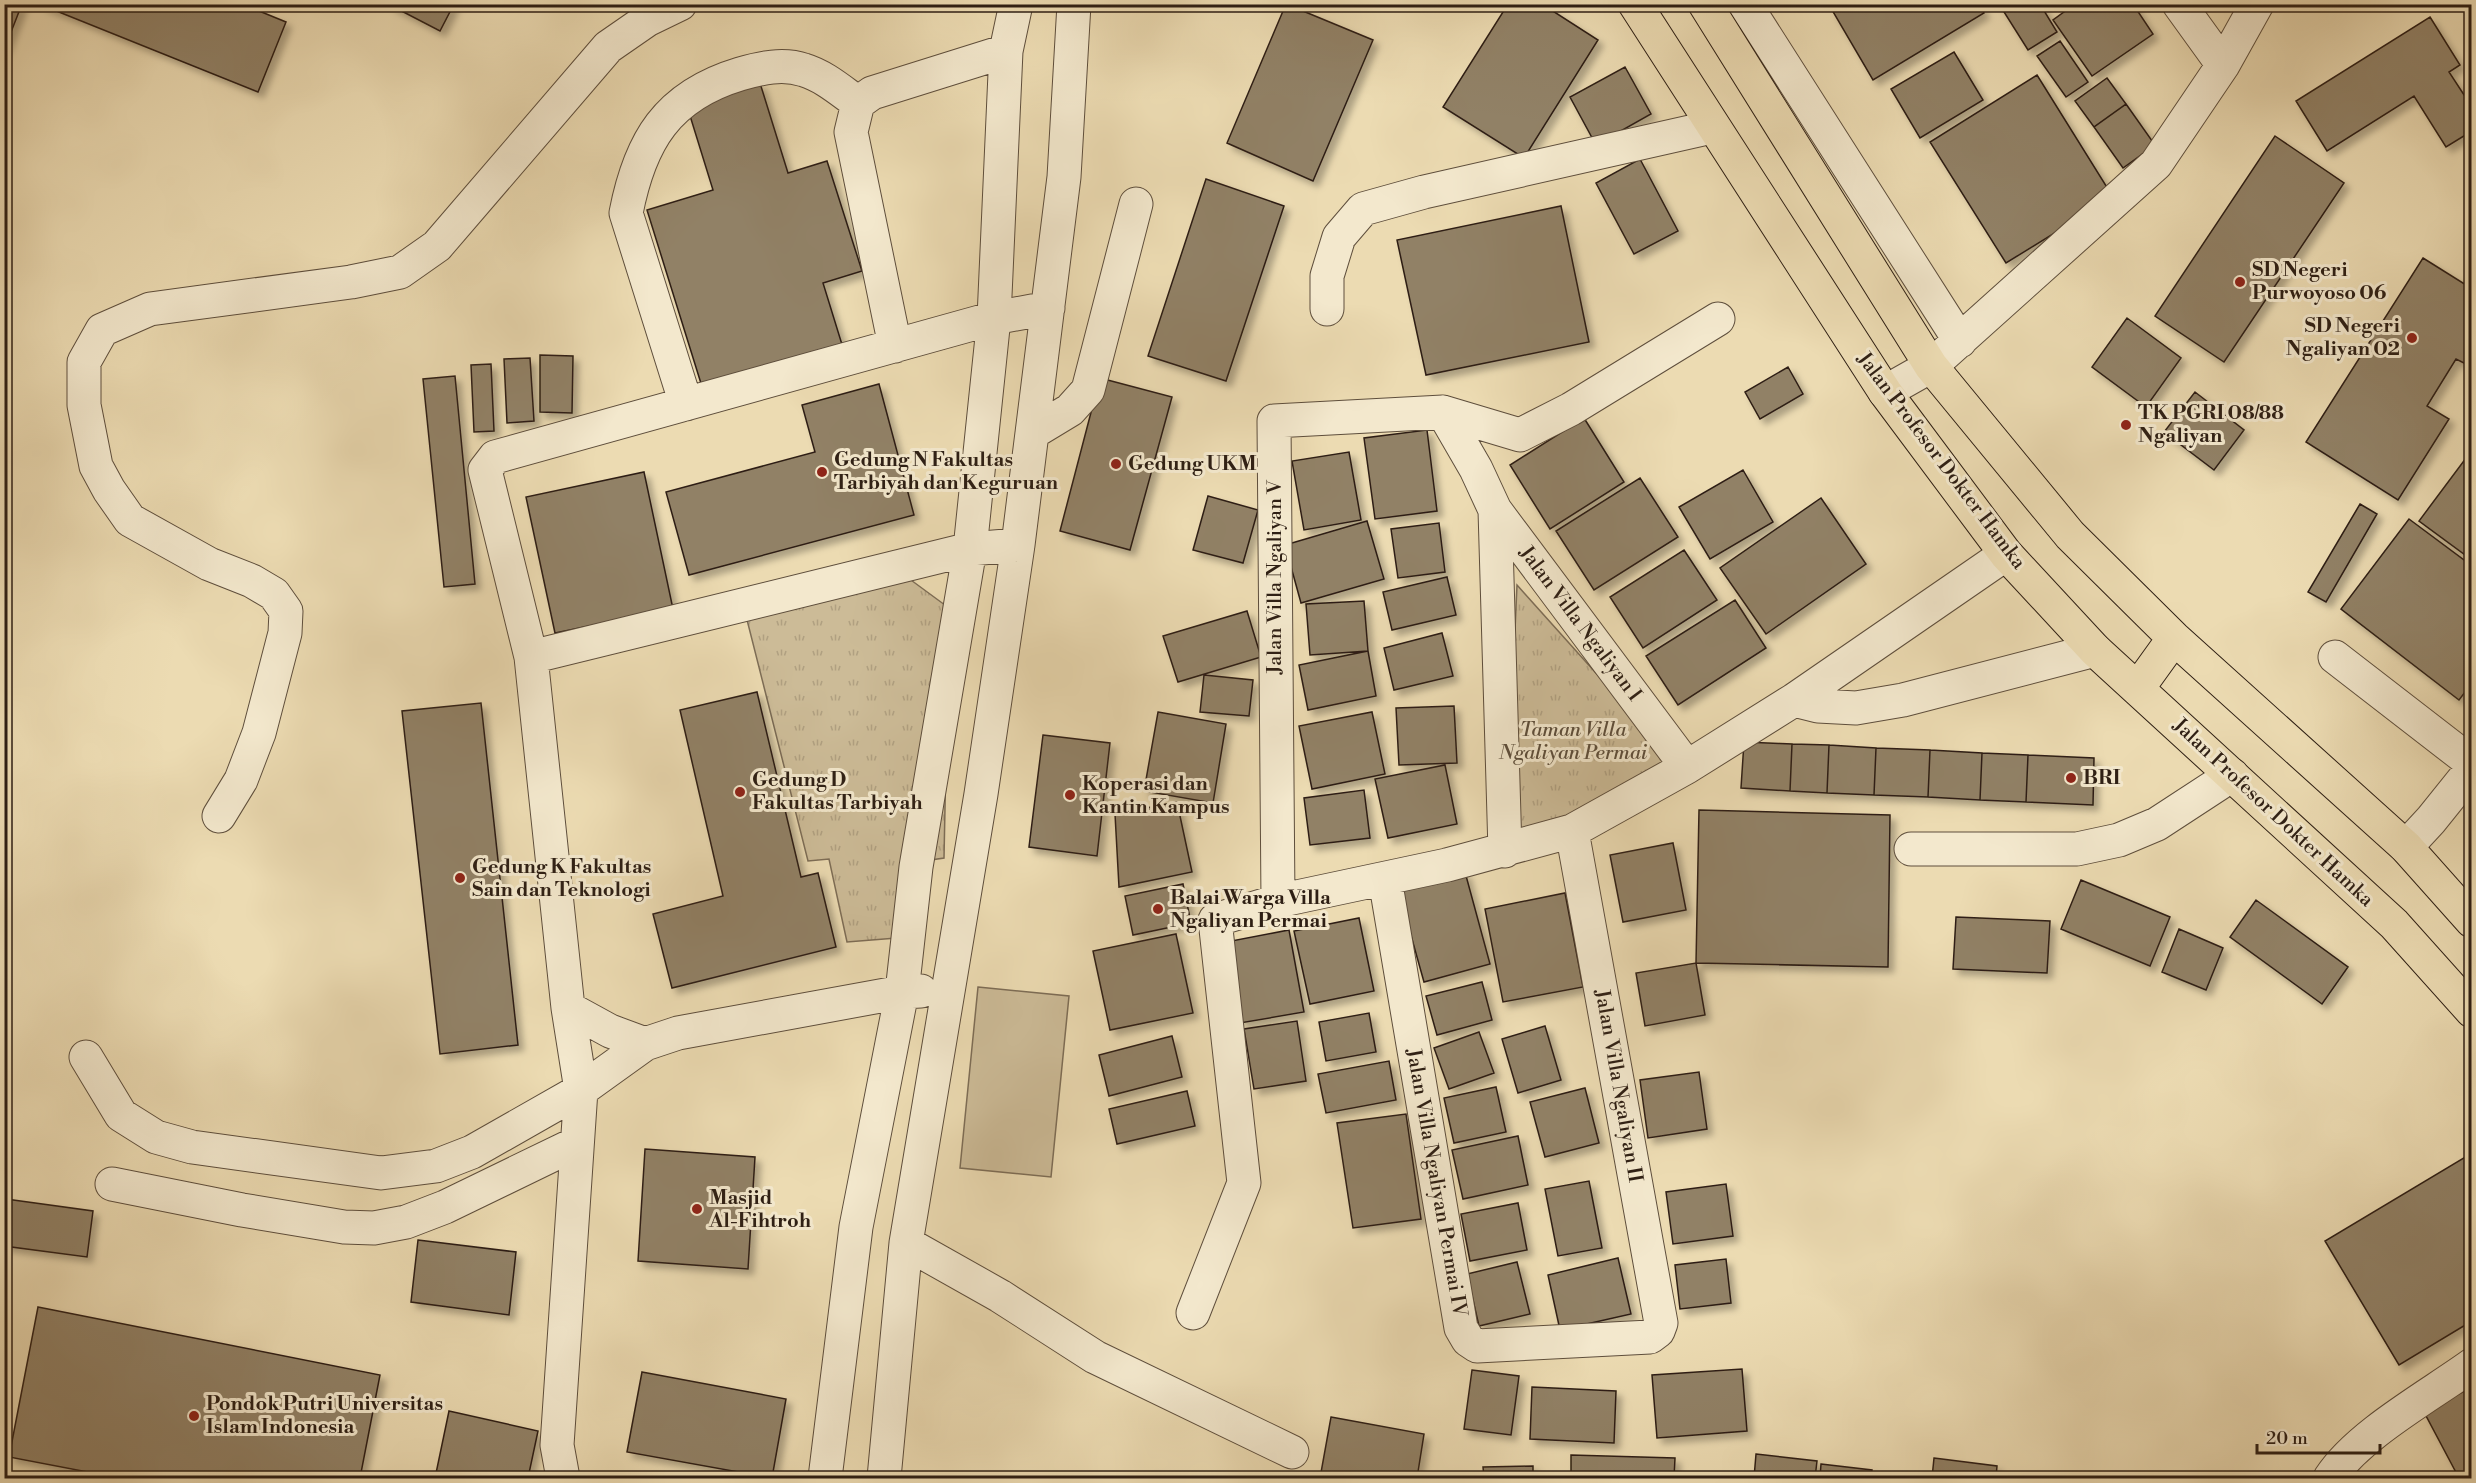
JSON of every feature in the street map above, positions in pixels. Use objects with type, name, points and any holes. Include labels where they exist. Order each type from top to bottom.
[{"type":"main road","name":"Jalan Profesor Dokter Hamka","points":[[1635,4],[1712,127],[1886,392],[2006,554],[2095,650],[2394,924],[2472,1011]]},
{"type":"main road","points":[[1705,4],[1931,366],[2070,535],[2174,639],[2406,847],[2472,921]]},
{"type":"main road","points":[[2138,688],[2174,639]]},
{"type":"street","points":[[219,816],[241,780],[259,733],[285,633],[286,611],[274,594],[189,554],[130,520],[109,490],[96,466],[84,405],[84,362],[102,330],[150,309],[351,282],[400,272],[437,246],[608,47],[647,20],[680,4]]},
{"type":"street","points":[[825,1479],[856,1227],[902,992],[916,867],[970,549],[994,318],[1006,51],[1016,4]]},
{"type":"street","points":[[884,1479],[906,1242],[981,794],[1018,545],[1064,177],[1074,4]]},
{"type":"street","points":[[1745,4],[1960,341]]},
{"type":"street","points":[[2179,4],[2223,65]]},
{"type":"street","points":[[1886,392],[1931,366],[2156,164],[2223,65],[2257,4]]},
{"type":"street","points":[[895,346],[851,132],[858,104],[872,93],[1006,51]]},
{"type":"street","points":[[686,404],[626,213],[632,183],[650,142],[670,111],[711,83],[767,67],[803,69],[831,83],[858,104]]},
{"type":"street","points":[[1327,309],[1327,276],[1339,237],[1363,209],[1424,192],[1712,127]]},
{"type":"street","points":[[1032,433],[1070,410],[1088,390],[1136,204]]},
{"type":"street","points":[[563,1479],[557,1445],[581,1090],[568,1008],[531,657],[485,470],[495,457],[994,318],[1048,308]]},
{"type":"street","points":[[1476,469],[1496,456],[1520,435],[1571,409],[1718,319]]},
{"type":"street","points":[[1443,412],[1520,435]]},
{"type":"street","points":[[1443,412],[1476,469],[1495,510],[1505,851]]},
{"type":"street","name":"Jalan Villa Ngaliyan V","points":[[1278,901],[1274,421],[1443,412]]},
{"type":"street","name":"Jalan Villa Ngaliyan I","points":[[1495,510],[1687,767]]},
{"type":"street","points":[[531,657],[970,549],[1018,545]]},
{"type":"street","points":[[1193,1313],[1244,1183],[1215,920],[1278,901],[1505,851],[1572,831],[1687,767],[1794,700],[2006,554]]},
{"type":"street","points":[[1794,700],[1818,706],[1856,708],[1903,700],[2095,650]]},
{"type":"street","points":[[2335,657],[2472,763]]},
{"type":"street","points":[[2406,847],[2472,769]]},
{"type":"street","points":[[1911,849],[2077,849],[2119,840],[2157,824],[2232,776]]},
{"type":"street","name":"Jalan Villa Ngaliyan II","points":[[1572,831],[1661,1323],[1658,1331],[1650,1336]]},
{"type":"street","name":"Jalan Villa Ngaliyan Permai IV","points":[[1385,879],[1461,1328],[1468,1340],[1477,1346],[1650,1336]]},
{"type":"street","points":[[86,1057],[121,1115],[156,1137],[192,1147],[381,1173],[436,1166],[472,1152],[581,1090],[645,1044],[678,1033],[902,992],[947,990]]},
{"type":"street","points":[[568,1008],[610,1031],[645,1044]]},
{"type":"street","points":[[112,1184],[242,1210],[344,1227],[374,1228],[406,1222],[481,1190],[577,1143]]},
{"type":"street","points":[[472,1152],[481,1190]]},
{"type":"street","points":[[906,1242],[1000,1296],[1095,1358],[1292,1452]]},
{"type":"street","points":[[2330,1479],[2338,1467],[2364,1442],[2472,1365]]},
{"type":"green space","points":[[900,572],[949,608],[944,858],[910,863],[909,937],[847,942],[829,859],[808,861],[742,600]]},
{"type":"green space","name":"Taman Villa Ngaliyan Permai","points":[[1517,585],[1673,759],[1566,818],[1506,834]]},
{"type":"green space","points":[[978,987],[1069,996],[1051,1177],[960,1168]]},
{"type":"building","points":[[4,4],[22,4],[4,50]]},
{"type":"building","points":[[39,4],[242,4],[286,22],[258,92]]},
{"type":"building","points":[[388,4],[454,4],[440,31]]},
{"type":"building","points":[[1286,4],[1373,40],[1313,181],[1227,143]]},
{"type":"building","points":[[1508,4],[1542,4],[1598,40],[1524,158],[1443,107]]},
{"type":"building","points":[[1840,4],[1979,4],[1984,13],[1873,80],[1832,10]]},
{"type":"building","points":[[1999,4],[2040,4],[2057,32],[2028,50]]},
{"type":"building","points":[[2075,4],[2133,4],[2153,34],[2092,76],[2053,20]]},
{"type":"building","points":[[2430,17],[2460,65],[2449,72],[2472,107],[2472,131],[2446,147],[2414,96],[2327,151],[2296,101]]},
{"type":"building","points":[[2060,41],[2088,82],[2066,97],[2037,56]]},
{"type":"building","points":[[1954,52],[1983,100],[1920,138],[1891,89]]},
{"type":"building","points":[[1625,67],[1651,114],[1596,145],[1570,97]]},
{"type":"building","points":[[2037,75],[2113,197],[2006,263],[1930,142]]},
{"type":"building","points":[[2107,78],[2126,104],[2094,127],[2075,101]]},
{"type":"building","points":[[760,83],[788,173],[827,161],[862,271],[823,283],[844,351],[704,393],[647,210],[713,190],[687,106]]},
{"type":"building","points":[[2126,104],[2155,145],[2123,168],[2094,127]]},
{"type":"building","points":[[2275,136],[2344,183],[2224,362],[2155,316]]},
{"type":"building","points":[[1640,159],[1678,231],[1634,254],[1596,183]]},
{"type":"building","points":[[1206,179],[1284,206],[1226,381],[1148,356]]},
{"type":"building","points":[[1561,206],[1589,342],[1426,375],[1397,240]]},
{"type":"building","points":[[2423,258],[2466,285],[2472,277],[2472,367],[2456,359],[2427,406],[2449,419],[2398,500],[2306,442]]},
{"type":"building","points":[[2127,318],[2181,358],[2146,407],[2092,367]]},
{"type":"building","points":[[540,355],[573,356],[572,413],[540,412]]},
{"type":"building","points":[[530,358],[534,421],[507,423],[504,359]]},
{"type":"building","points":[[491,364],[494,431],[474,432],[471,365]]},
{"type":"building","points":[[1788,367],[1803,394],[1760,419],[1745,392]]},
{"type":"building","points":[[455,376],[475,584],[444,587],[423,379]]},
{"type":"building","name":"Gedung UKM","points":[[1100,378],[1172,397],[1130,550],[1060,531]]},
{"type":"building","name":"Gedung N Fakultas Tarbiyah dan Keguruan","points":[[879,384],[914,515],[689,575],[666,492],[815,452],[802,405]]},
{"type":"building","points":[[2195,392],[2244,430],[2214,470],[2164,432]]},
{"type":"building","points":[[1584,418],[1624,482],[1550,529],[1510,465]]},
{"type":"building","points":[[1427,430],[1437,511],[1375,519],[1364,438]]},
{"type":"building","points":[[2472,450],[2472,560],[2419,521]]},
{"type":"building","points":[[1349,452],[1361,520],[1304,530],[1292,461]]},
{"type":"building","points":[[1743,470],[1773,522],[1710,559],[1679,507]]},
{"type":"building","points":[[644,472],[673,609],[555,633],[526,497]]},
{"type":"building","points":[[1640,478],[1678,537],[1594,590],[1556,531]]},
{"type":"building","points":[[1208,496],[1258,510],[1243,563],[1193,550]]},
{"type":"building","points":[[1821,498],[1866,564],[1766,634],[1720,568]]},
{"type":"building","points":[[2360,504],[2377,514],[2326,602],[2308,592]]},
{"type":"building","points":[[2409,519],[2472,566],[2472,683],[2459,700],[2341,609]]},
{"type":"building","points":[[1367,521],[1384,579],[1301,603],[1285,545]]},
{"type":"building","points":[[1439,523],[1445,572],[1398,578],[1391,529]]},
{"type":"building","points":[[1684,550],[1717,600],[1643,648],[1610,597]]},
{"type":"building","points":[[1447,577],[1456,615],[1392,630],[1383,592]]},
{"type":"building","points":[[1735,600],[1766,648],[1678,705],[1646,656]]},
{"type":"building","points":[[1364,601],[1368,651],[1310,655],[1306,604]]},
{"type":"building","points":[[1247,611],[1261,657],[1178,682],[1163,636]]},
{"type":"building","points":[[1442,633],[1453,676],[1394,690],[1384,648]]},
{"type":"building","points":[[1368,651],[1376,696],[1308,710],[1299,665]]},
{"type":"building","points":[[1204,675],[1253,680],[1249,716],[1200,712]]},
{"type":"building","name":"Gedung D Fakultas Tarbiyah","points":[[757,692],[801,877],[818,873],[836,947],[672,988],[653,914],[723,896],[680,710]]},
{"type":"building","name":"Gedung K Fakultas Sain dan Teknologi","points":[[481,703],[518,1045],[440,1054],[402,711]]},
{"type":"building","points":[[1454,706],[1457,763],[1399,765],[1396,708]]},
{"type":"building","points":[[1158,712],[1226,724],[1213,803],[1144,791]]},
{"type":"building","points":[[1372,712],[1385,774],[1312,789],[1299,726]]},
{"type":"building","name":"Koperasi dan Kantin Kampus","points":[[1043,735],[1110,743],[1097,856],[1029,847]]},
{"type":"building","points":[[1744,742],[1792,744],[1790,791],[1741,788]]},
{"type":"building","points":[[1792,744],[1829,745],[1827,793],[1790,791]]},
{"type":"building","points":[[1829,745],[1876,748],[1874,795],[1827,793]]},
{"type":"building","points":[[1876,748],[1930,750],[1928,797],[1874,795]]},
{"type":"building","points":[[1930,750],[1982,753],[1980,800],[1928,797]]},
{"type":"building","points":[[1982,753],[2028,755],[2026,802],[1980,800]]},
{"type":"building","points":[[2028,755],[2094,758],[2093,805],[2026,802]]},
{"type":"building","points":[[1445,765],[1457,824],[1388,838],[1375,779]]},
{"type":"building","points":[[1364,790],[1370,838],[1310,845],[1304,798]]},
{"type":"building","points":[[1177,802],[1192,872],[1119,887],[1115,814]]},
{"type":"building","points":[[1699,810],[1890,815],[1888,967],[1696,963]]},
{"type":"building","points":[[1673,843],[1686,910],[1623,922],[1610,855]]},
{"type":"building","points":[[1465,872],[1490,964],[1424,982],[1398,889]]},
{"type":"building","points":[[2081,880],[2170,917],[2150,966],[2061,929]]},
{"type":"building","name":"Balai Warga Villa Ngaliyan Permai","points":[[1183,884],[1191,923],[1133,935],[1125,896]]},
{"type":"building","points":[[1565,893],[1583,987],[1503,1002],[1485,909]]},
{"type":"building","points":[[2256,900],[2348,967],[2322,1004],[2230,937]]},
{"type":"building","points":[[1956,917],[2050,921],[2047,973],[1953,969]]},
{"type":"building","points":[[1359,918],[1374,991],[1310,1004],[1294,931]]},
{"type":"building","points":[[2179,929],[2223,948],[2206,990],[2162,972]]},
{"type":"building","points":[[1289,930],[1304,1012],[1240,1023],[1226,942]]},
{"type":"building","points":[[1176,934],[1193,1013],[1110,1030],[1093,951]]},
{"type":"building","points":[[1696,963],[1705,1015],[1645,1026],[1636,973]]},
{"type":"building","points":[[1482,982],[1492,1020],[1437,1035],[1426,996]]},
{"type":"building","points":[[1369,1013],[1376,1052],[1326,1061],[1319,1022]]},
{"type":"building","points":[[1297,1021],[1306,1081],[1254,1089],[1244,1029]]},
{"type":"building","points":[[1545,1026],[1561,1080],[1518,1093],[1502,1039]]},
{"type":"building","points":[[1479,1032],[1494,1073],[1449,1089],[1434,1048]]},
{"type":"building","points":[[1172,1036],[1182,1077],[1109,1096],[1099,1055]]},
{"type":"building","points":[[1389,1061],[1396,1100],[1326,1113],[1318,1074]]},
{"type":"building","points":[[1699,1072],[1707,1129],[1648,1138],[1640,1080]]},
{"type":"building","points":[[1496,1087],[1506,1132],[1454,1143],[1444,1098]]},
{"type":"building","points":[[1585,1088],[1599,1143],[1545,1157],[1530,1102]]},
{"type":"building","points":[[1187,1091],[1195,1126],[1117,1144],[1109,1109]]},
{"type":"building","points":[[1406,1114],[1421,1219],[1353,1228],[1337,1123]]},
{"type":"building","points":[[1518,1136],[1528,1185],[1463,1199],[1452,1150]]},
{"type":"building","name":"Masjid Al-Fihtroh","points":[[645,1149],[755,1157],[748,1269],[638,1261]]},
{"type":"building","points":[[2472,1153],[2472,1321],[2399,1365],[2325,1241]]},
{"type":"building","points":[[1589,1181],[1602,1248],[1558,1256],[1545,1189]]},
{"type":"building","points":[[1726,1184],[1733,1236],[1673,1244],[1666,1192]]},
{"type":"building","points":[[6,1199],[93,1211],[87,1257],[4,1246]]},
{"type":"building","points":[[1518,1203],[1527,1250],[1470,1261],[1461,1214]]},
{"type":"building","points":[[418,1240],[516,1252],[509,1315],[411,1302]]},
{"type":"building","points":[[1618,1258],[1631,1314],[1560,1330],[1548,1275]]},
{"type":"building","points":[[1726,1259],[1731,1303],[1680,1309],[1675,1265]]},
{"type":"building","points":[[1517,1262],[1530,1314],[1479,1326],[1467,1274]]},
{"type":"building","name":"Pondok Putri Universitas Islam Indonesia","points":[[38,1307],[380,1375],[360,1478],[119,1478],[9,1457]]},
{"type":"building","points":[[1742,1369],[1747,1431],[1657,1438],[1652,1375]]},
{"type":"building","points":[[1472,1370],[1519,1376],[1511,1435],[1464,1429]]},
{"type":"building","points":[[642,1372],[786,1399],[772,1478],[627,1452]]},
{"type":"building","points":[[1532,1387],[1616,1391],[1614,1443],[1530,1439]]},
{"type":"building","points":[[2472,1387],[2472,1478],[2459,1478],[2424,1412]]},
{"type":"building","points":[[449,1411],[538,1431],[528,1478],[435,1478]]},
{"type":"building","points":[[1331,1417],[1424,1434],[1417,1478],[1320,1478]]},
{"type":"building","points":[[1756,1454],[1817,1461],[1815,1478],[1754,1478]]},
{"type":"building","points":[[1571,1455],[1675,1458],[1674,1478],[1571,1478]]},
{"type":"building","points":[[1934,1458],[1997,1466],[1996,1478],[1932,1478]]},
{"type":"building","points":[[1821,1464],[1872,1470],[1871,1478],[1820,1478]]},
{"type":"building","points":[[1533,1466],[1533,1478],[1484,1478],[1483,1467]]},
{"type":"place","name":"SD Negeri Purwoyoso 06","points":[[2240,282]]},
{"type":"place","name":"SD Negeri Ngaliyan 02","points":[[2412,338]]},
{"type":"place","name":"TK PGRI 08/88 Ngaliyan","points":[[2126,425]]},
{"type":"place","name":"Gedung UKM","points":[[1116,464]]},
{"type":"place","name":"Gedung N Fakultas Tarbiyah dan Keguruan","points":[[822,472]]},
{"type":"place","name":"BRI","points":[[2071,778]]},
{"type":"place","name":"Gedung D Fakultas Tarbiyah","points":[[740,792]]},
{"type":"place","name":"Koperasi dan Kantin Kampus","points":[[1070,795]]},
{"type":"place","name":"Gedung K Fakultas Sain dan Teknologi","points":[[460,878]]},
{"type":"place","name":"Balai Warga Villa Ngaliyan Permai","points":[[1158,909]]},
{"type":"place","name":"Masjid Al-Fihtroh","points":[[697,1209]]},
{"type":"place","name":"Pondok Putri Universitas Islam Indonesia","points":[[194,1416]]}]
